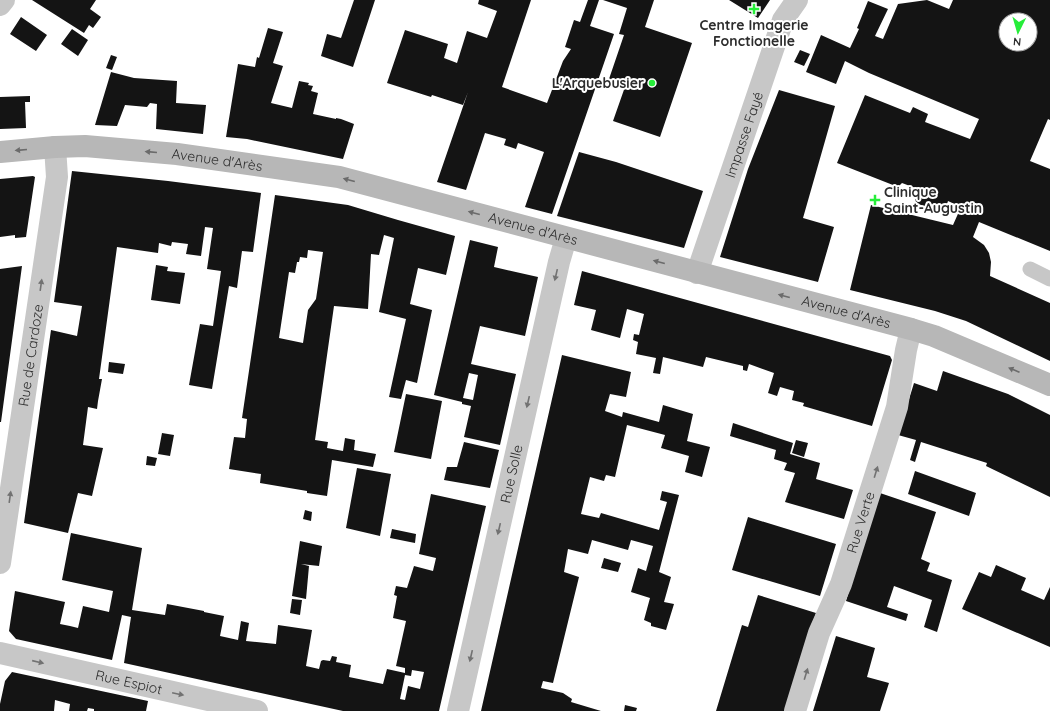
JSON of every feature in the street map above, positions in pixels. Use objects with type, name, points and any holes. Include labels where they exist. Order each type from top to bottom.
[{"type":"main road","name":"Avenue d'Arès","points":[[0,152],[85,146],[177,154],[339,177],[911,329],[934,336],[1050,385]]},
{"type":"street","points":[[0,6],[4,0]]},
{"type":"street","name":"Impasse Fayé","points":[[697,272],[783,20],[797,0]]},
{"type":"street","name":"Rue de Cardoze","points":[[0,563],[57,177],[55,147]]},
{"type":"street","name":"Rue Solle","points":[[458,711],[557,270],[566,238]]},
{"type":"street","name":"Rue Verte","points":[[795,711],[819,632],[841,584],[896,407],[911,329]]},
{"type":"street","name":"Rue Espiot","points":[[0,653],[257,711]]},
{"type":"lane","points":[[1030,269],[1050,279]]},
{"type":"building","points":[[32,0],[96,0],[90,9],[101,17],[93,28],[89,25],[84,33]]},
{"type":"building","points":[[354,0],[375,0],[353,67],[321,56],[327,34],[341,38]]},
{"type":"building","points":[[479,0],[531,0],[502,87],[547,103],[563,61],[571,49],[565,47],[574,20],[580,22],[588,0],[599,0],[590,26],[614,34],[552,214],[525,207],[544,152],[518,143],[516,149],[504,145],[506,139],[485,133],[466,190],[437,182],[468,92],[463,105],[432,95],[431,97],[387,83],[405,30],[448,44],[444,58],[457,63],[467,31],[487,38],[497,11],[478,4]]},
{"type":"building","points":[[603,0],[654,0],[645,27],[692,43],[660,137],[613,121],[626,84],[609,79],[624,35],[619,34],[627,8]]},
{"type":"building","name":"Centre Imagerie Fonctionelle","points":[[729,0],[770,0],[758,18]]},
{"type":"building","points":[[927,0],[949,9],[953,0],[1050,0],[1050,120],[1048,119],[1030,161],[1050,169],[1050,251],[979,222],[973,237],[984,245],[989,253],[991,262],[990,276],[1050,303],[1050,361],[966,321],[935,311],[850,290],[871,205],[953,225],[961,207],[948,201],[946,207],[937,204],[936,206],[930,204],[926,207],[916,203],[915,197],[918,189],[902,183],[898,187],[837,163],[865,95],[910,113],[913,107],[928,114],[925,122],[970,139],[979,119],[869,73],[845,61],[836,84],[806,72],[821,35],[850,48],[859,29],[857,28],[868,1],[888,9],[875,36],[883,39],[898,4]]},
{"type":"building","points":[[21,17],[47,35],[36,51],[10,34]]},
{"type":"building","points":[[268,28],[283,32],[273,63],[283,66],[271,103],[292,108],[299,81],[309,83],[308,85],[313,86],[311,91],[318,93],[313,114],[341,119],[354,124],[343,159],[247,139],[226,137],[238,64],[255,67],[257,57],[259,58]]},
{"type":"building","points":[[72,29],[88,40],[78,56],[61,44]]},
{"type":"building","points":[[800,50],[810,54],[804,66],[794,62]]},
{"type":"building","points":[[111,55],[117,57],[112,70],[106,68]]},
{"type":"building","points":[[111,72],[134,78],[177,81],[176,103],[206,105],[203,134],[156,129],[157,104],[150,103],[147,107],[125,105],[117,126],[95,125]]},
{"type":"building","points":[[779,90],[835,106],[803,218],[834,227],[818,282],[720,257],[748,169]]},
{"type":"building","points":[[30,96],[30,102],[25,102],[26,128],[0,129],[0,97]]},
{"type":"building","points":[[579,152],[616,162],[703,191],[684,248],[557,216]]},
{"type":"building","points":[[72,171],[261,193],[253,252],[242,251],[237,288],[229,286],[212,389],[189,385],[200,324],[213,326],[221,271],[207,269],[213,228],[205,227],[201,256],[186,254],[188,244],[172,242],[171,246],[159,243],[158,253],[117,247],[99,379],[102,379],[97,409],[88,407],[83,445],[103,448],[92,496],[78,493],[68,533],[24,523],[51,330],[77,336],[82,306],[54,302]]},
{"type":"building","points":[[35,177],[26,237],[15,238],[15,235],[0,237],[0,179]]},
{"type":"building","points":[[275,195],[348,205],[455,236],[446,275],[418,268],[410,304],[432,310],[417,383],[406,380],[401,399],[389,397],[406,319],[379,312],[394,238],[384,235],[379,255],[371,254],[368,309],[334,306],[315,440],[328,442],[327,448],[343,451],[345,438],[355,440],[354,450],[376,454],[373,467],[332,460],[327,496],[260,483],[261,474],[229,469],[234,437],[245,438],[247,419],[242,418]],"holes":[[[308,250],[323,252],[316,299],[308,310],[303,343],[279,338],[289,272],[295,273],[297,262],[299,262],[300,257],[307,258]]]},
{"type":"building","points":[[470,240],[498,247],[494,267],[538,277],[525,336],[480,326],[471,364],[516,374],[500,445],[464,437],[471,406],[462,404],[462,402],[434,395]],"holes":[[[469,373],[478,375],[473,400],[463,398]]]},
{"type":"building","points":[[156,265],[168,267],[167,271],[185,273],[180,304],[151,300]]},
{"type":"building","points":[[22,266],[1,422],[0,422],[0,269]]},
{"type":"building","points":[[582,271],[890,356],[892,360],[872,426],[803,406],[804,403],[792,400],[794,391],[780,387],[777,396],[768,393],[774,373],[749,364],[747,371],[743,370],[743,366],[706,357],[703,367],[663,357],[660,374],[653,373],[656,358],[636,354],[638,342],[633,340],[634,334],[639,335],[644,314],[627,309],[620,338],[591,330],[596,310],[574,305]]},
{"type":"building","points":[[562,355],[631,372],[626,397],[610,394],[605,411],[622,417],[623,412],[659,422],[663,405],[693,414],[687,441],[710,447],[702,477],[685,472],[689,456],[661,448],[665,435],[627,425],[615,477],[606,475],[604,481],[590,477],[581,514],[599,518],[601,513],[659,530],[667,502],[660,500],[662,491],[679,495],[659,572],[671,577],[664,602],[674,604],[666,630],[651,626],[651,623],[644,620],[650,598],[631,592],[638,568],[646,571],[653,546],[631,540],[628,550],[592,540],[588,554],[568,549],[564,572],[579,577],[553,683],[543,681],[541,688],[563,693],[572,699],[571,702],[601,711],[481,711]]},
{"type":"building","points":[[109,362],[125,364],[123,374],[108,372]]},
{"type":"building","points":[[943,371],[1008,394],[1050,415],[1050,497],[986,466],[987,463],[921,442],[915,462],[910,460],[916,440],[898,435],[914,383],[937,391]]},
{"type":"building","points":[[406,394],[442,401],[431,459],[394,452]]},
{"type":"building","points":[[733,423],[793,443],[790,454],[820,463],[816,479],[853,490],[844,519],[785,502],[795,473],[784,470],[787,463],[774,459],[776,450],[730,436]]},
{"type":"building","points":[[162,433],[174,435],[170,456],[158,454]]},
{"type":"building","points":[[796,440],[808,443],[804,457],[792,453]]},
{"type":"building","points":[[464,442],[499,450],[490,488],[444,480],[447,467],[457,467]]},
{"type":"building","points":[[147,456],[157,458],[155,466],[146,465]]},
{"type":"building","points":[[357,468],[391,474],[380,536],[346,528]]},
{"type":"building","points":[[915,471],[976,493],[969,516],[908,494]]},
{"type":"building","points":[[880,493],[936,512],[921,559],[930,563],[927,571],[952,580],[937,632],[924,627],[932,600],[894,586],[887,607],[908,614],[906,621],[846,601]]},
{"type":"building","points":[[431,494],[486,506],[439,711],[343,711],[124,663],[131,617],[122,615],[112,660],[16,639],[9,631],[15,591],[65,602],[60,624],[78,628],[83,606],[109,612],[113,591],[62,580],[71,533],[142,548],[132,610],[165,615],[167,604],[224,616],[220,636],[238,640],[241,621],[249,623],[246,641],[276,644],[278,625],[312,630],[306,666],[319,669],[321,661],[330,661],[332,656],[337,657],[336,662],[351,665],[349,677],[383,684],[387,669],[405,673],[405,668],[396,666],[406,621],[393,618],[397,596],[394,595],[396,586],[407,588],[414,566],[433,571],[436,558],[419,554]],"holes":[[[412,670],[424,672],[420,689],[408,686],[405,700],[400,699],[405,675],[411,676]]]},
{"type":"building","points":[[305,510],[312,512],[311,521],[303,519]]},
{"type":"building","points":[[748,517],[836,544],[820,596],[732,570]]},
{"type":"building","points":[[392,529],[416,534],[415,543],[390,538]]},
{"type":"building","points":[[300,541],[322,546],[319,566],[301,564],[309,566],[306,599],[292,596]]},
{"type":"building","points":[[604,558],[621,563],[618,572],[601,568]]},
{"type":"building","points":[[996,565],[1026,578],[1021,590],[1044,600],[1050,587],[1050,647],[962,609],[979,572],[991,577]]},
{"type":"building","points":[[758,595],[816,613],[785,711],[716,711],[742,625],[748,627]]},
{"type":"building","points":[[292,599],[302,600],[300,615],[290,613]]},
{"type":"building","points":[[836,636],[875,648],[867,677],[889,683],[880,711],[813,711]]},
{"type":"building","points":[[12,672],[148,701],[146,711],[94,711],[94,709],[88,708],[87,711],[69,711],[70,704],[55,700],[54,711],[0,711],[5,681]]},
{"type":"building","points":[[625,705],[637,708],[636,711],[624,711]]},
{"type":"place","name":"Centre Imagerie Fonctionelle","points":[[754,9]]},
{"type":"place","name":"L'Arquebusier","points":[[652,83]]},
{"type":"place","name":"Clinique Saint-Augustin","points":[[875,200]]}]
